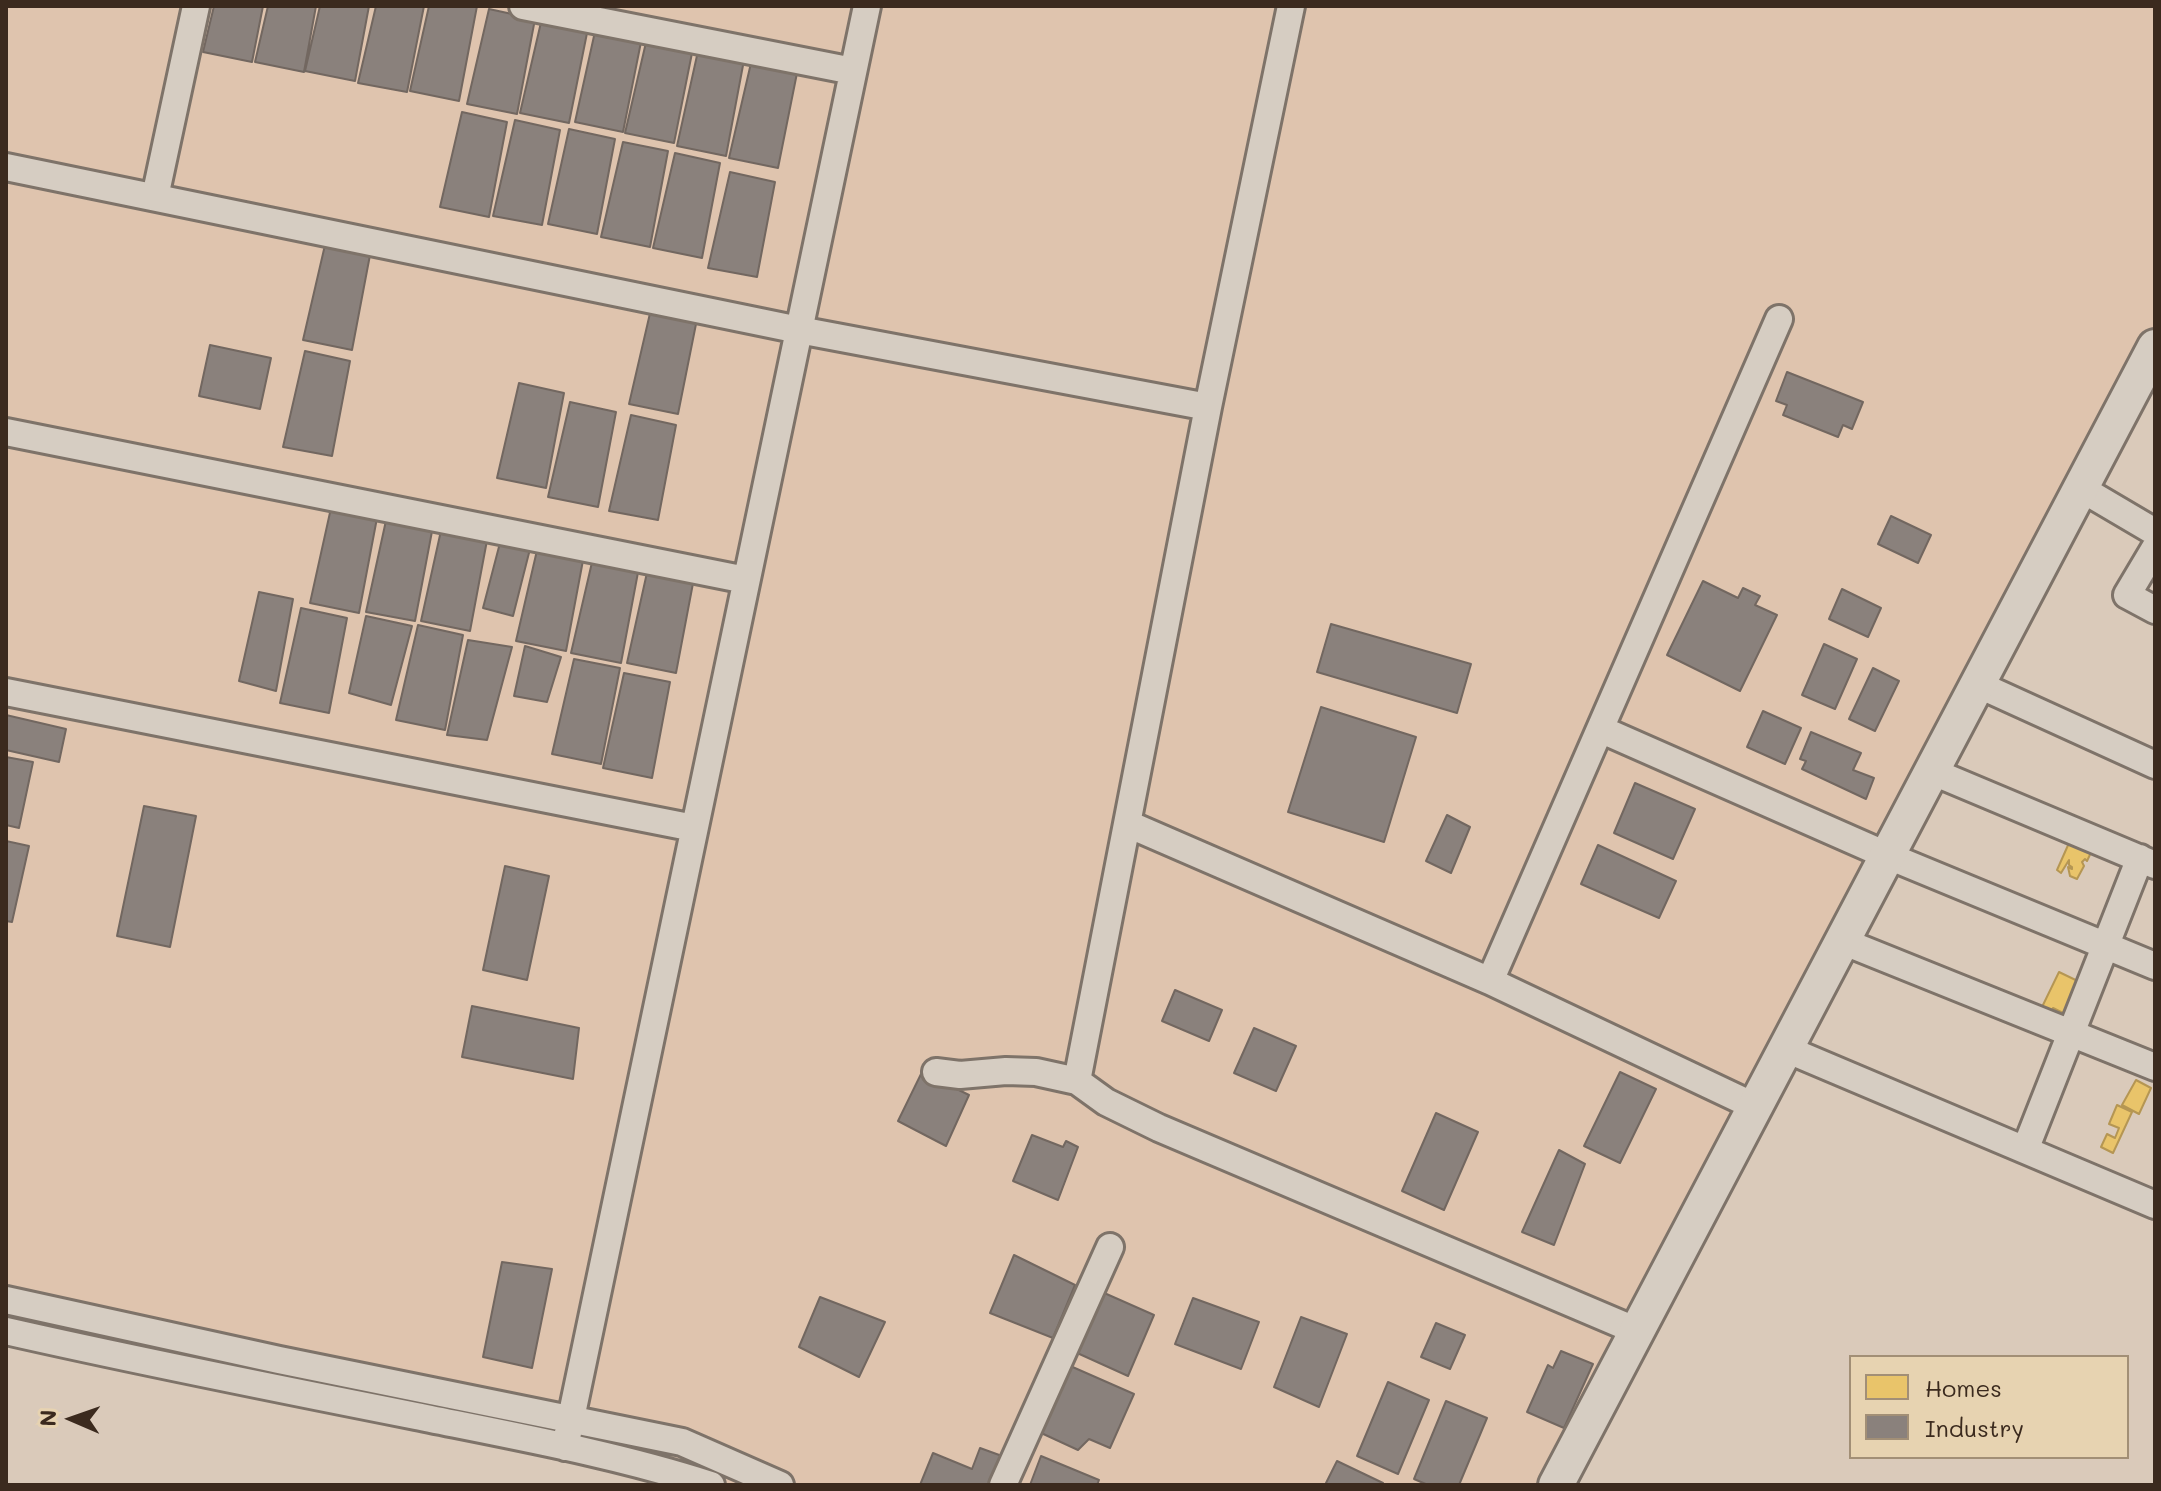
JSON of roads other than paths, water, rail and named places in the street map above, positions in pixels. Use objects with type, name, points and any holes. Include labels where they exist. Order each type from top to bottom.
[{"type":"main road","points":[[1556,1485],[2155,347]]},
{"type":"street","points":[[155,197],[196,6]]},
{"type":"street","points":[[523,6],[853,71]]},
{"type":"street","points":[[565,1447],[867,6]]},
{"type":"street","points":[[1077,1081],[1208,407],[1291,6]]},
{"type":"street","points":[[6,167],[799,330],[1208,407]]},
{"type":"street","points":[[1490,981],[1779,319]]},
{"type":"street","points":[[6,432],[746,580]]},
{"type":"street","points":[[2082,489],[2155,532]]},
{"type":"street","points":[[2155,548],[2127,595],[2155,610]]},
{"type":"street","points":[[1977,684],[2155,765]]},
{"type":"street","points":[[6,692],[694,828]]},
{"type":"street","points":[[1600,729],[1886,855],[2155,966]]},
{"type":"street","points":[[1931,771],[2148,862],[2106,945],[2025,1150]]},
{"type":"street","points":[[1128,824],[1490,981],[1756,1107]]},
{"type":"street","points":[[1842,941],[2155,1067]]},
{"type":"street","points":[[1786,1049],[2155,1205]]},
{"type":"street","points":[[936,1072],[960,1075],[1036,1072],[1077,1081],[1106,1102],[1159,1128],[1637,1331]]},
{"type":"street","points":[[1003,1485],[1110,1247]]},
{"type":"street","points":[[6,1300],[279,1360],[682,1442],[780,1485]]},
{"type":"street","points":[[6,1331],[119,1357],[565,1447],[661,1469],[711,1485]]}]
